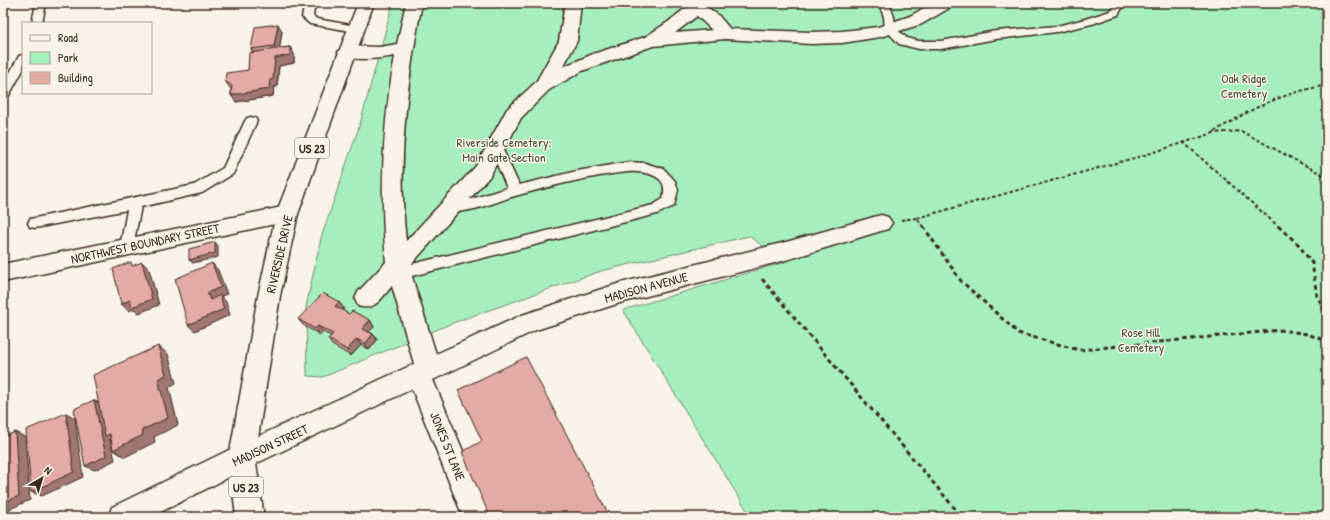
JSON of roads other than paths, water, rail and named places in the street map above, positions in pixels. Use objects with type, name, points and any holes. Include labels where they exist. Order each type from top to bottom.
[{"type":"street","name":"RIVERSIDE DRIVE","points":[[250,517],[242,457],[269,296],[287,214],[366,3]]},
{"type":"street","name":"JONES ST LANE","points":[[414,3],[404,49],[395,119],[393,166],[399,269],[424,373],[477,517]]},
{"type":"street","points":[[543,86],[568,41],[573,3]]},
{"type":"street","points":[[366,299],[399,269],[483,171],[514,114],[543,86],[576,67],[651,41],[725,34],[811,38],[842,37],[880,32],[916,20],[945,3]]},
{"type":"street","points":[[651,41],[674,26],[700,5],[725,34]]},
{"type":"street","points":[[568,41],[599,58]]},
{"type":"street","points":[[347,52],[380,53],[404,49]]},
{"type":"street","name":"NORTHWEST BOUNDARY STREET","points":[[3,273],[287,214]]},
{"type":"street","name":"MADISON AVENUE","points":[[424,373],[530,322],[620,293],[786,251],[881,223]]},
{"type":"street","name":"MADISON STREET","points":[[122,517],[242,457],[424,373]]},
{"type":"lane","points":[[37,22],[41,3]]},
{"type":"lane","points":[[310,3],[307,17],[314,22],[356,29]]},
{"type":"lane","points":[[884,3],[889,17],[890,29],[903,41],[919,45],[941,45],[974,40],[996,34],[1056,29],[1088,22],[1114,13],[1120,3]]},
{"type":"lane","points":[[3,96],[22,61]]},
{"type":"lane","points":[[35,223],[196,189],[228,171],[251,121]]},
{"type":"lane","points":[[496,148],[515,191]]},
{"type":"lane","points":[[399,269],[657,209],[669,202],[671,190],[669,181],[659,172],[645,168],[629,167],[515,191],[471,204],[452,206]]},
{"type":"lane","points":[[127,247],[135,203]]},
{"type":"park label","name":"Oak Ridge Cemetery","points":[[1244,86]]},
{"type":"park label","name":"Riverside Cemetery: Main Gate Section","points":[[504,150]]},
{"type":"park label","name":"Rose Hill Cemetery","points":[[1141,340]]}]
